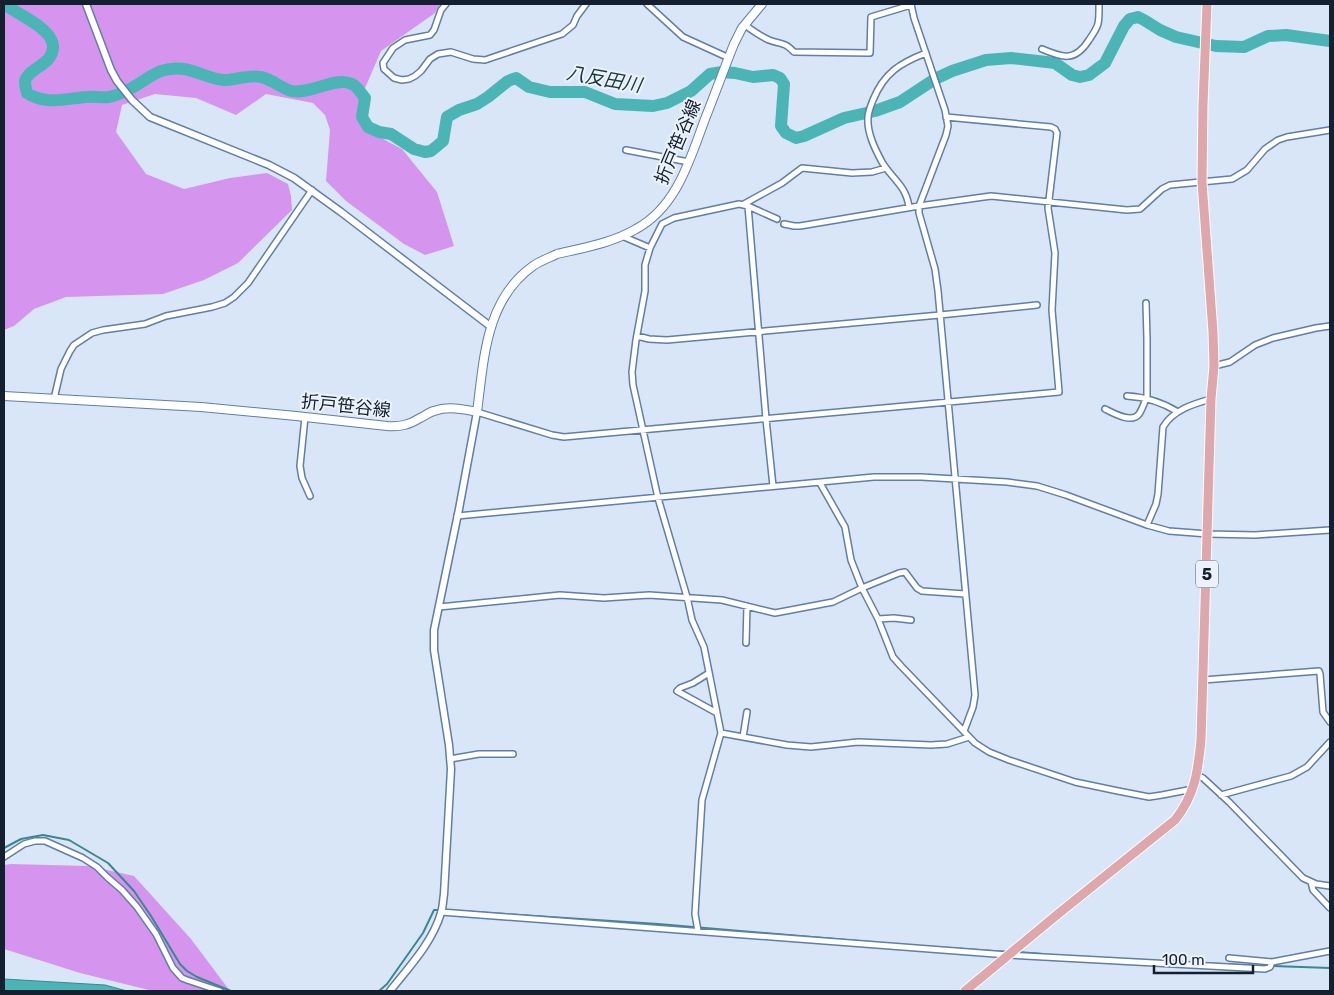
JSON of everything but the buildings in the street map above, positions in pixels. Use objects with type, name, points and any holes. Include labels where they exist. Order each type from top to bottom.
[{"type":"main road","name":"折戸笹谷線","points":[[4,396],[201,407],[398,427],[407,425],[434,411],[451,408],[477,412],[490,326],[509,289],[533,266],[557,254],[622,236],[638,228],[657,213],[681,180],[734,44],[745,25],[762,4]]},
{"type":"main road","name":"5","points":[[965,991],[1175,820],[1183,809],[1197,774],[1201,740],[1214,366],[1202,182],[1207,4]]},
{"type":"street","points":[[86,4],[116,81],[150,117],[269,164],[294,178],[490,326]]},
{"type":"street","points":[[446,4],[441,10],[434,30],[430,35],[405,40],[388,53],[383,63],[384,69],[394,78],[409,79],[438,54],[451,52],[472,59],[485,60],[562,34],[573,25],[586,4]]},
{"type":"street","points":[[647,4],[683,37],[729,58]]},
{"type":"street","points":[[745,25],[758,35],[772,41],[787,44],[794,52],[870,53],[871,17],[911,4],[934,75],[948,126],[919,206],[919,213],[935,269],[975,698],[964,731]]},
{"type":"street","points":[[1042,49],[1056,55],[1066,56],[1074,55],[1083,50],[1098,26],[1099,4]]},
{"type":"street","points":[[908,207],[902,186],[886,168],[872,140],[868,118],[875,96],[886,77],[909,59],[926,53]]},
{"type":"street","points":[[390,991],[420,953],[434,929],[441,912],[444,894],[451,768],[434,650],[434,630],[477,412],[564,437],[1059,392],[1052,310],[1055,253],[1048,202],[1057,137],[1055,129],[1051,127],[946,117]]},
{"type":"street","points":[[784,224],[800,226],[908,207],[992,196],[1137,210],[1170,185],[1232,179],[1252,166],[1264,149],[1278,140],[1330,130]]},
{"type":"street","points":[[626,150],[689,162]]},
{"type":"street","points":[[746,205],[802,168],[852,173],[872,172],[886,168]]},
{"type":"street","points":[[54,399],[61,369],[70,351],[74,345],[92,333],[145,324],[166,316],[220,304],[234,297],[248,283],[312,190]]},
{"type":"street","points":[[698,931],[695,914],[702,800],[721,733],[704,647],[692,620],[658,498],[633,385],[632,372],[646,291],[645,265],[650,248],[662,224],[674,218],[740,204],[777,219]]},
{"type":"street","points":[[746,205],[773,486]]},
{"type":"street","points":[[657,213],[662,224]]},
{"type":"street","points":[[622,236],[650,248]]},
{"type":"street","points":[[1105,409],[1128,418],[1136,417],[1140,413],[1146,399],[1148,339],[1146,303]]},
{"type":"street","points":[[637,336],[667,340],[940,316],[1037,305]]},
{"type":"street","points":[[1214,366],[1230,362],[1255,345],[1273,338],[1330,326]]},
{"type":"street","points":[[1127,396],[1140,396],[1166,405],[1178,412]]},
{"type":"street","points":[[1147,525],[1158,494],[1163,427],[1167,420],[1178,412],[1196,403],[1212,399]]},
{"type":"street","points":[[305,417],[300,466],[302,478],[310,496]]},
{"type":"street","points":[[457,516],[874,477],[920,477],[1037,486],[1066,494],[1147,525],[1168,531],[1255,535],[1330,530]]},
{"type":"street","points":[[820,483],[845,527],[852,560],[862,588],[878,619],[893,656],[975,743],[996,754],[1075,782],[1149,797],[1192,789]]},
{"type":"street","points":[[439,607],[560,595],[604,598],[649,595],[722,600],[775,613],[833,602],[862,588],[905,572],[917,588],[922,591],[965,594]]},
{"type":"street","points":[[746,643],[748,606]]},
{"type":"street","points":[[878,619],[911,620]]},
{"type":"street","points":[[1203,680],[1319,671],[1324,712],[1330,722]]},
{"type":"street","points":[[709,673],[677,691],[717,713]]},
{"type":"street","points":[[743,738],[748,712]]},
{"type":"street","points":[[721,733],[787,745],[811,747],[858,742],[947,744],[970,737]]},
{"type":"street","points":[[1221,795],[1291,776],[1307,767],[1330,742]]},
{"type":"street","points":[[450,758],[486,753],[513,754]]},
{"type":"street","points":[[1197,774],[1221,795],[1303,878],[1316,884],[1330,886]]},
{"type":"street","points":[[4,857],[24,844],[45,841],[97,867],[138,907],[156,934],[173,968],[182,978],[220,991]]},
{"type":"street","points":[[1311,882],[1314,890],[1330,908]]},
{"type":"street","points":[[441,912],[1008,955],[1265,969],[1270,967],[1272,962]]},
{"type":"street","points":[[1230,958],[1272,962],[1330,951]]},
{"type":"shaded area","points":[[4,4],[440,4],[435,13],[381,51],[362,95],[364,129],[402,149],[437,192],[454,246],[425,255],[404,244],[346,201],[326,181],[330,130],[325,115],[313,103],[266,94],[236,115],[196,98],[155,94],[122,105],[116,132],[146,174],[184,189],[230,178],[267,173],[288,184],[292,210],[238,263],[204,280],[163,294],[66,297],[34,309],[14,326],[4,330]]},
{"type":"shaded area","points":[[4,865],[89,866],[134,876],[191,939],[230,991],[153,991],[80,973],[4,949]]},
{"type":"shaded area","points":[[4,979],[105,985],[127,991],[4,991]]},
{"type":"waterway","name":"八反田川","points":[[4,4],[40,27],[51,39],[53,46],[50,58],[31,72],[25,81],[27,93],[34,97],[48,100],[109,97],[130,89],[160,72],[178,69],[185,69],[223,80],[251,76],[261,77],[284,88],[299,92],[345,82],[356,86],[365,98],[362,117],[368,127],[379,132],[391,134],[414,149],[425,152],[431,151],[443,141],[447,117],[459,110],[477,104],[508,81],[516,78],[529,87],[550,92],[585,92],[615,104],[653,106],[667,103],[691,91],[710,74],[722,72],[753,77],[773,75],[780,78],[784,84],[781,126],[786,133],[796,138],[844,118],[875,111],[900,102],[935,79],[952,71],[986,60],[1011,58],[1055,63],[1072,75],[1080,77],[1089,75],[1105,63],[1124,26],[1130,19],[1138,17],[1176,37],[1216,46],[1244,47],[1268,36],[1286,35],[1330,41]]},
{"type":"waterway","points":[[4,848],[21,839],[43,835],[69,840],[108,863],[134,891],[180,964],[197,977],[231,991]]},
{"type":"waterway","points":[[379,991],[387,984],[423,933],[434,910],[440,910]]},
{"type":"waterway","points":[[445,910],[658,924],[871,942]]},
{"type":"waterway","points":[[891,944],[1008,952]]},
{"type":"waterway","points":[[1018,952],[1043,954]]},
{"type":"waterway","points":[[1198,963],[1268,966]]},
{"type":"waterway","points":[[1273,966],[1330,968]]}]
